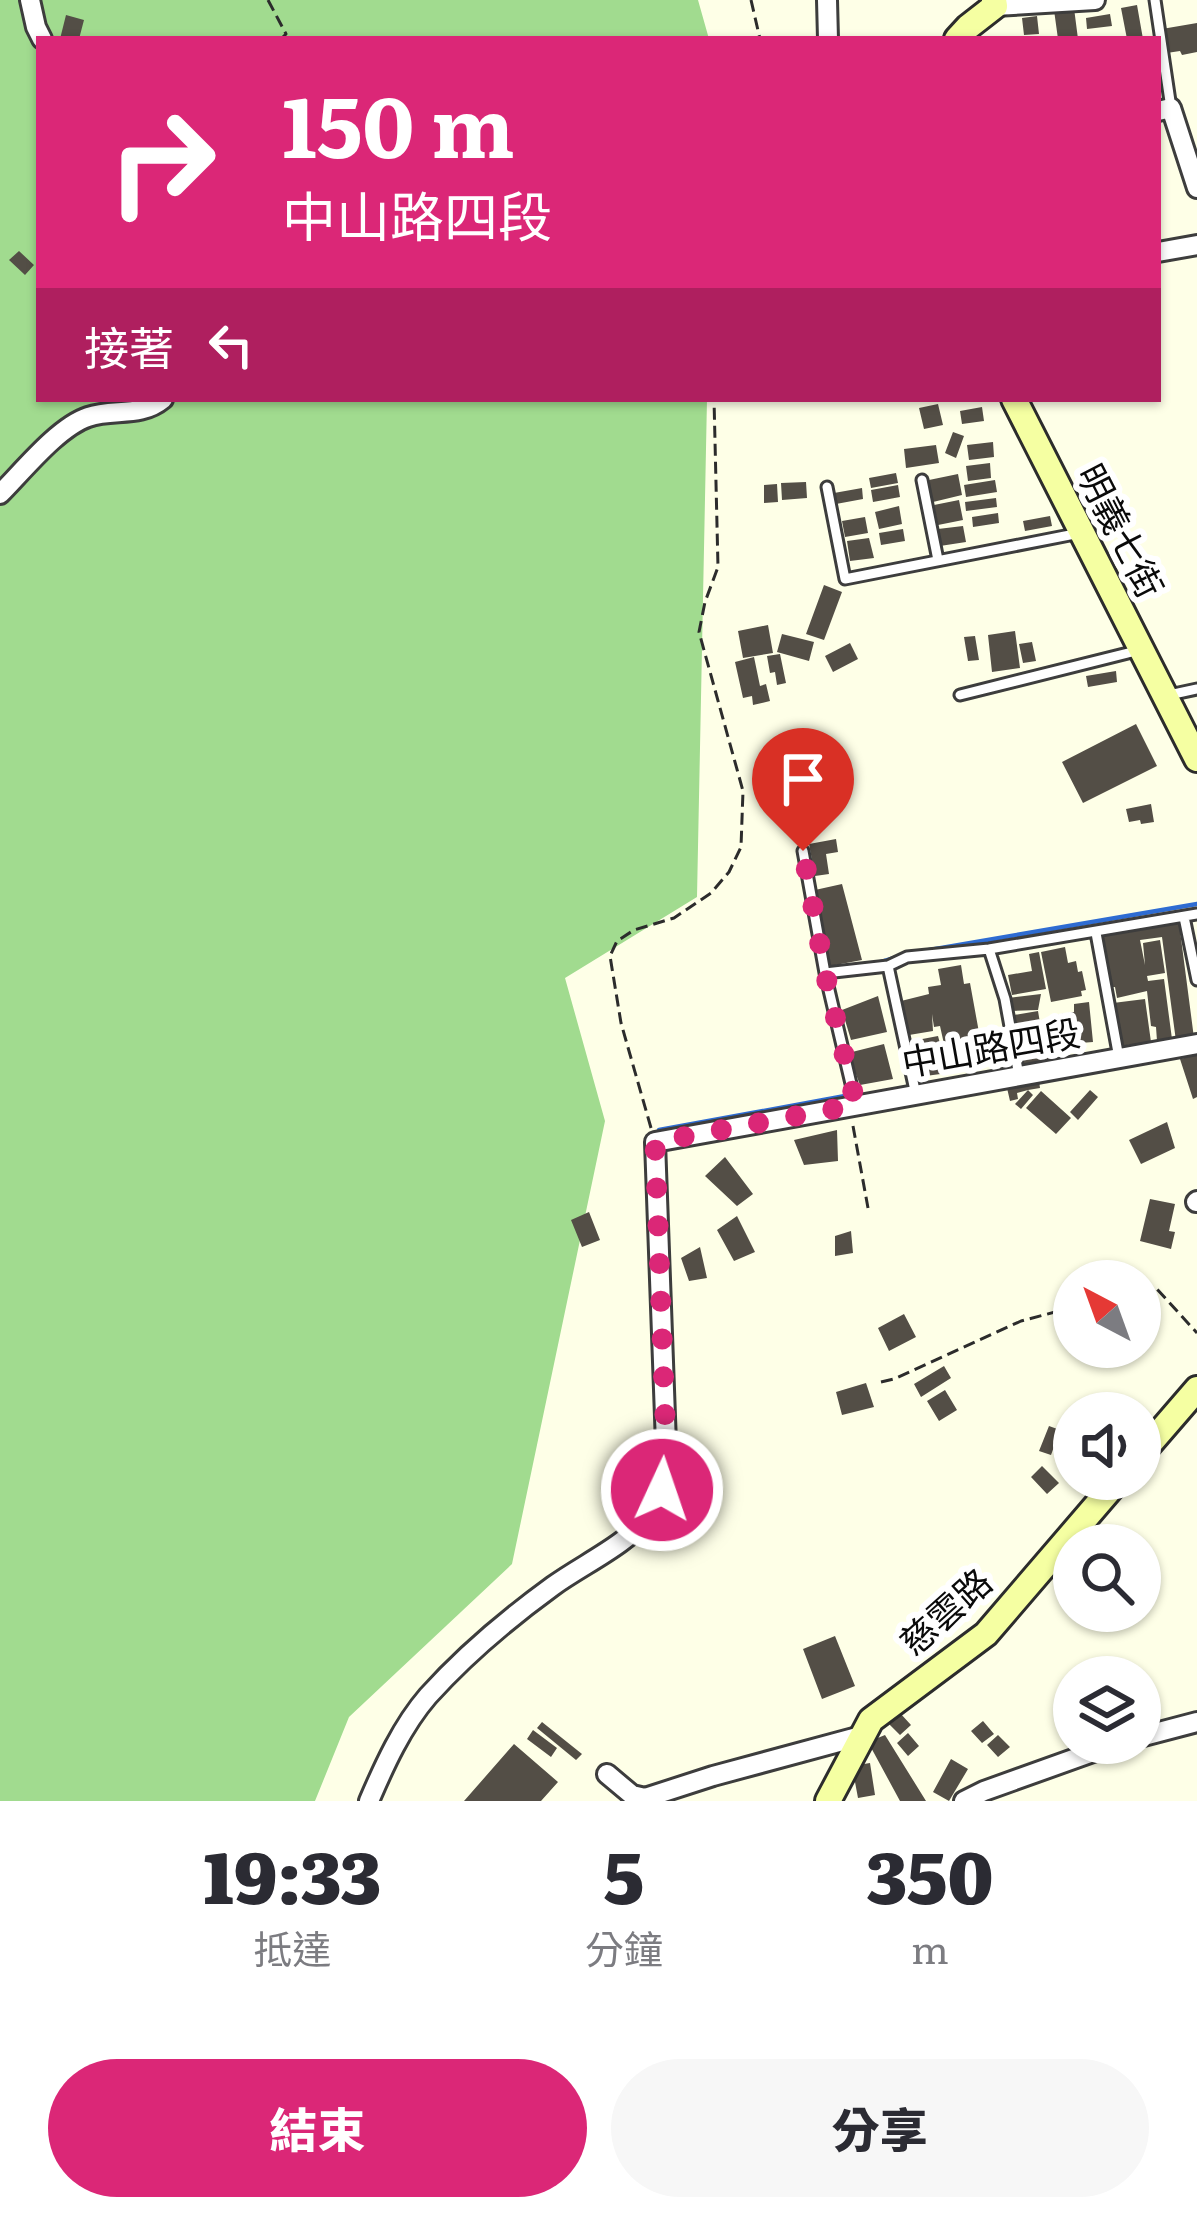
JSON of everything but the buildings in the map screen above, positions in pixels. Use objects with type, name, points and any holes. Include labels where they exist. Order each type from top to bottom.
[{"type":"street","points":[[30,0],[40,36]]},
{"type":"street","points":[[826,0],[828,36]]},
{"type":"street","points":[[960,36],[995,3],[1086,1]]},
{"type":"street","points":[[1164,109],[1194,167],[1197,188]]},
{"type":"street","points":[[1161,251],[1197,245]]},
{"type":"street","points":[[0,494],[65,430],[89,416],[138,412],[159,402]]},
{"type":"street","name":"明義七街","points":[[1015,402],[1197,760]]},
{"type":"street","name":"中山路四段","points":[[655,1142],[1197,1044]]},
{"type":"street","points":[[369,1801],[384,1766],[426,1699],[552,1587],[620,1542],[651,1514],[662,1490],[666,1444],[655,1142]]},
{"type":"street","points":[[1161,1430],[1197,1388]]},
{"type":"street","name":"慈雲路","points":[[828,1801],[871,1720],[986,1634],[1102,1500]]},
{"type":"street","points":[[1161,1731],[1197,1721]]},
{"type":"street","points":[[607,1774],[632,1795],[645,1798],[860,1736]]},
{"type":"street","points":[[964,1801],[1060,1764]]},
{"type":"lane","points":[[1155,0],[1158,36]]},
{"type":"lane","points":[[1161,73],[1164,109]]},
{"type":"lane","points":[[922,480],[938,560]]},
{"type":"lane","points":[[827,487],[845,579],[1080,533]]},
{"type":"lane","points":[[960,695],[1140,650]]},
{"type":"lane","points":[[1164,696],[1197,688]]},
{"type":"lane","points":[[803,851],[852,1106]]},
{"type":"lane","points":[[825,973],[888,967],[907,957],[989,949],[1197,914]]},
{"type":"lane","points":[[1184,917],[1197,980]]},
{"type":"lane","points":[[1096,933],[1119,1058]]},
{"type":"lane","points":[[989,949],[1005,999],[1019,1076]]},
{"type":"lane","points":[[888,967],[916,1094]]},
{"type":"path","points":[[268,0],[284,36]]},
{"type":"path","points":[[752,0],[759,36]]},
{"type":"path","points":[[655,1142],[621,1023],[610,956],[617,941],[634,930],[674,918],[711,892],[729,872],[741,847],[743,791],[699,632],[718,567],[714,402]]},
{"type":"path","points":[[852,1106],[868,1208]]},
{"type":"path","points":[[1161,1293],[1197,1333]]},
{"type":"path","points":[[881,1382],[1022,1321],[1053,1313]]},
{"type":"green space","points":[[0,0],[698,0],[708,36],[36,36],[36,402],[707,402],[697,897],[565,978],[605,1121],[512,1564],[349,1717],[315,1801],[0,1801]]},
{"type":"waterway","points":[[918,952],[1197,904]]},
{"type":"waterway","points":[[878,963],[901,956]]},
{"type":"waterway","points":[[659,1130],[845,1096],[849,1088]]},
{"type":"route","points":[[662,1490],[666,1444],[655,1142],[856,1105],[803,851]]}]
